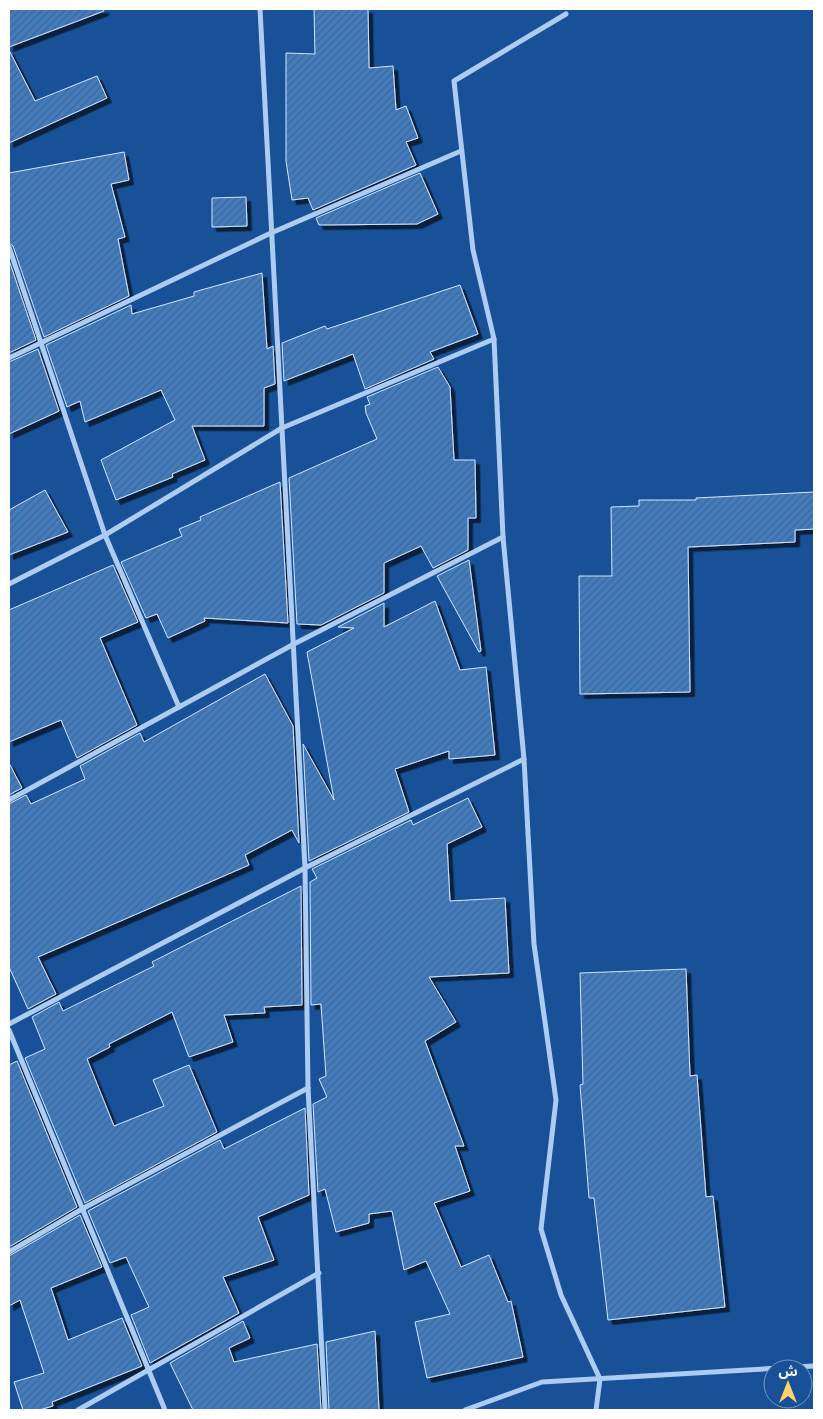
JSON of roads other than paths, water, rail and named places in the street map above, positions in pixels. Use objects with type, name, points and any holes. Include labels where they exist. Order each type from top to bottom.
[{"type":"street","points":[[260,9],[305,868],[308,1088],[325,1410]]},
{"type":"street","points":[[566,14],[454,81],[474,250],[494,339],[502,538],[524,759],[534,944],[556,1100],[541,1229],[561,1295],[600,1379],[596,1410]]},
{"type":"street","points":[[9,358],[41,341],[271,233],[461,152]]},
{"type":"street","points":[[9,247],[105,535],[179,707]]},
{"type":"street","points":[[9,584],[105,535],[282,428],[494,339]]},
{"type":"street","points":[[9,800],[294,644],[502,538]]},
{"type":"street","points":[[9,1024],[305,868],[524,759]]},
{"type":"street","points":[[9,1030],[165,1410]]},
{"type":"street","points":[[9,1252],[82,1209],[308,1088]]},
{"type":"street","points":[[78,1410],[319,1273]]},
{"type":"street","points":[[465,1410],[542,1382],[814,1366]]}]
